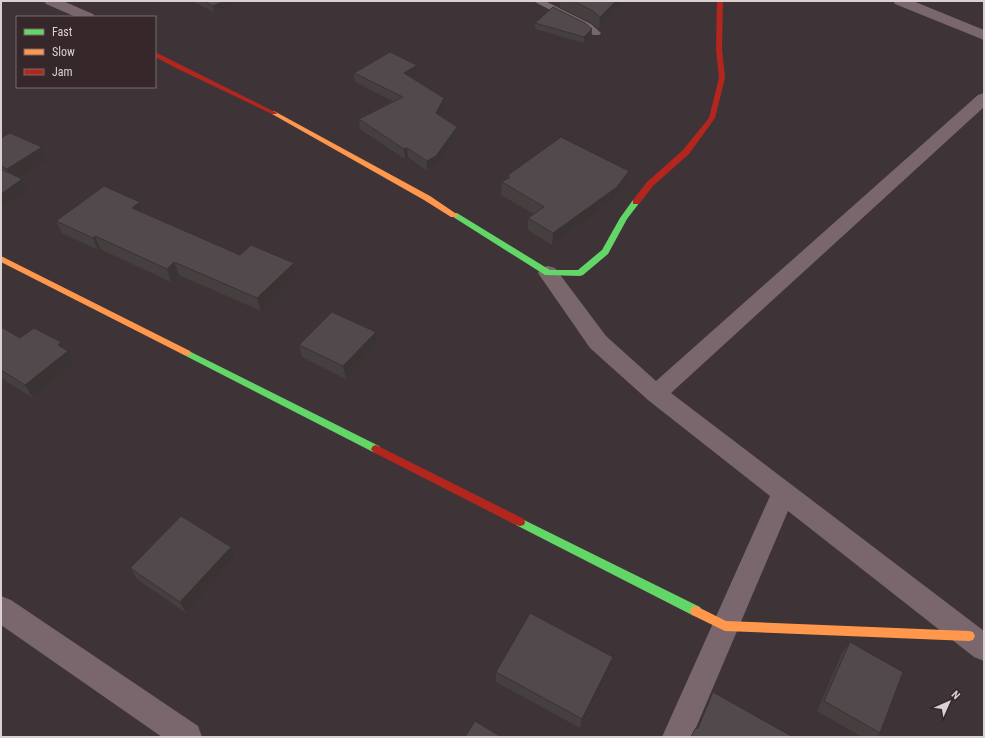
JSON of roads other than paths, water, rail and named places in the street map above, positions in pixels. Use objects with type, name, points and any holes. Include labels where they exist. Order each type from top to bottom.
[{"type":"street","points":[[51,1],[86,16]]},
{"type":"street","points":[[548,273],[580,273],[605,252],[624,218],[650,184],[686,152],[712,118],[722,78],[719,49],[720,1]]},
{"type":"street","points":[[900,1],[984,35]]},
{"type":"street","points":[[156,55],[180,68],[276,114],[355,158],[433,202],[548,273],[598,342],[656,394],[976,642]]},
{"type":"street","points":[[656,394],[984,98]]},
{"type":"street","points":[[1,259],[725,626],[976,642]]},
{"type":"street","points":[[676,737],[784,492]]},
{"type":"street","points":[[1,609],[187,737]]},
{"type":"lane","points":[[538,1],[588,26],[596,33]]}]
